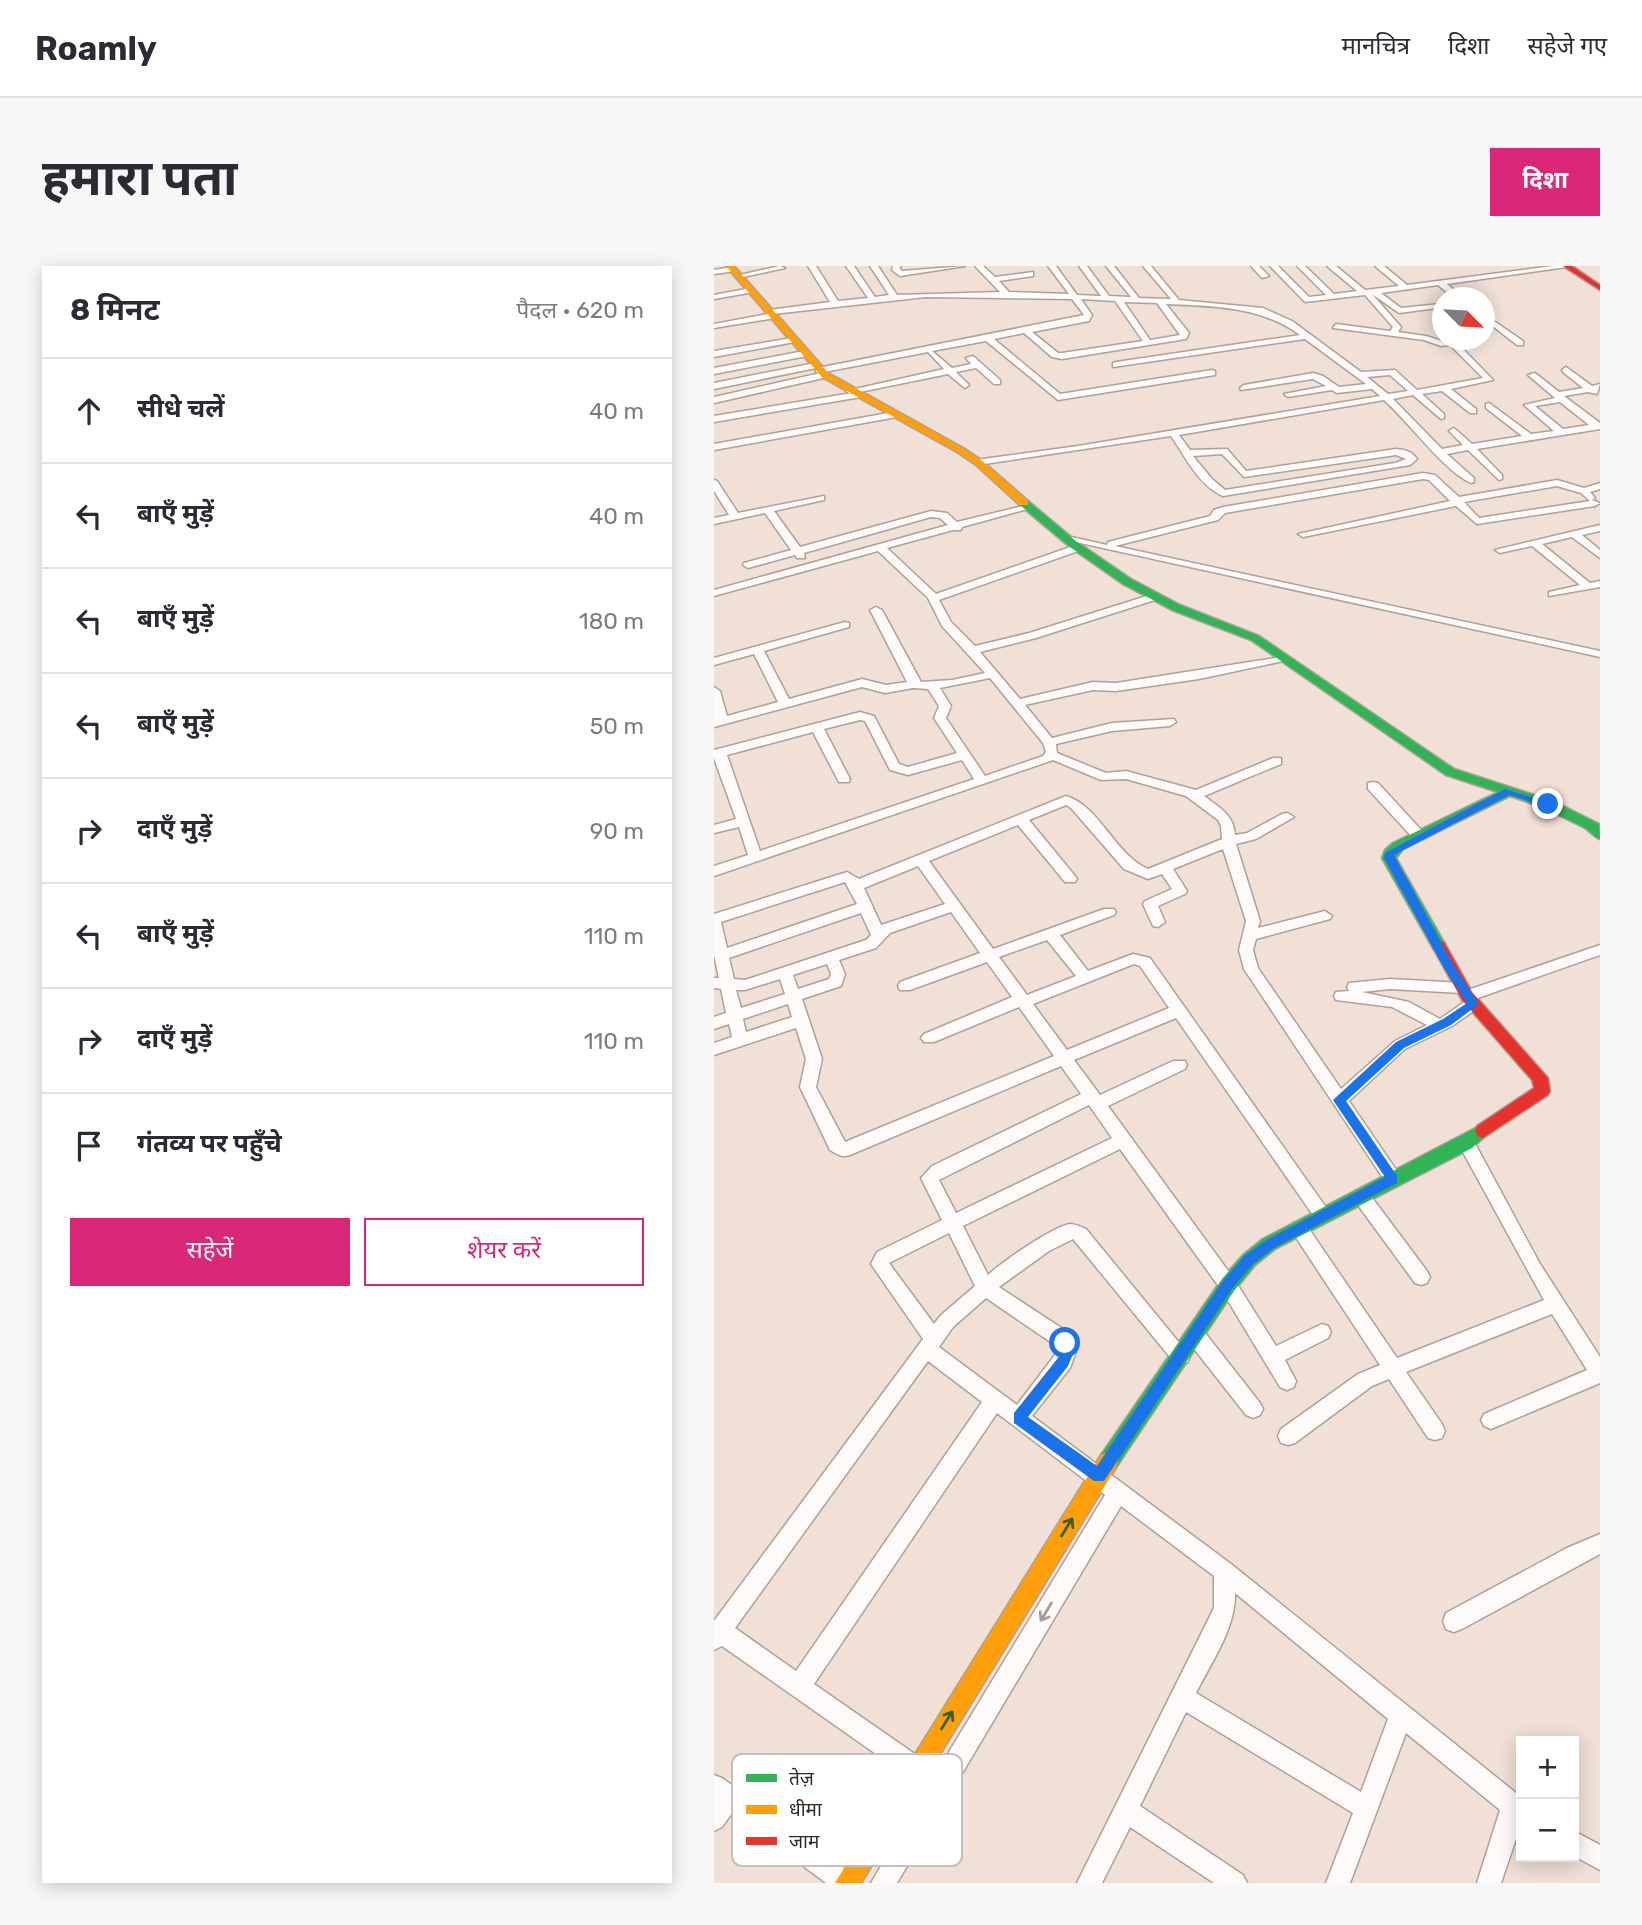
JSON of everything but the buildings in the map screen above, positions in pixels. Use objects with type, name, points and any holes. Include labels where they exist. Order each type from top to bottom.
[{"type":"street","points":[[812,266],[836,305]]},
{"type":"street","points":[[850,266],[873,299]]},
{"type":"street","points":[[874,266],[894,298]]},
{"type":"street","points":[[897,266],[895,268],[900,274],[961,266]]},
{"type":"street","points":[[979,266],[1007,295]]},
{"type":"street","points":[[714,386],[816,366],[989,339],[1088,318],[1052,266]]},
{"type":"street","points":[[993,280],[1027,270],[1059,266]]},
{"type":"street","points":[[1083,266],[1105,297]]},
{"type":"street","points":[[1110,266],[1136,299]]},
{"type":"street","points":[[1147,266],[1177,302]]},
{"type":"street","points":[[1255,266],[1265,276]]},
{"type":"street","points":[[1274,266],[1304,299],[1573,268],[1600,281]]},
{"type":"street","points":[[1301,266],[1331,296]]},
{"type":"street","points":[[1331,266],[1399,311],[1432,309]]},
{"type":"street","points":[[1379,266],[1420,292]]},
{"type":"street","points":[[1512,266],[1520,272]]},
{"type":"street","points":[[1466,287],[1573,268],[1600,288]]},
{"type":"street","points":[[714,272],[781,269]]},
{"type":"street","points":[[734,270],[816,366],[854,393],[942,439],[978,462],[1071,543],[1154,597],[1243,631],[1438,765],[1465,778],[1548,804],[1598,829]]},
{"type":"street","points":[[1027,270],[1043,295]]},
{"type":"street","points":[[1453,273],[1461,280]]},
{"type":"street","points":[[1438,282],[1445,287]]},
{"type":"street","points":[[960,285],[966,294]]},
{"type":"street","points":[[714,297],[751,290]]},
{"type":"street","points":[[714,326],[770,314],[894,298],[926,291],[1074,295],[1264,311],[1308,336],[1374,386],[1471,480]]},
{"type":"street","points":[[1367,292],[1397,327],[1393,334]]},
{"type":"street","points":[[1117,298],[1148,342]]},
{"type":"street","points":[[1428,299],[1432,302]]},
{"type":"street","points":[[1027,332],[1059,356],[1185,335],[1160,302]]},
{"type":"street","points":[[1404,311],[1412,318]]},
{"type":"street","points":[[1420,324],[1427,331]]},
{"type":"street","points":[[1495,324],[1520,343]]},
{"type":"street","points":[[1336,326],[1427,338],[1432,341]]},
{"type":"street","points":[[1116,365],[1308,336]]},
{"type":"street","points":[[989,339],[1058,397],[1212,373]]},
{"type":"street","points":[[714,354],[792,340]]},
{"type":"street","points":[[978,462],[1387,398],[1489,378],[1459,350]]},
{"type":"street","points":[[931,353],[965,385]]},
{"type":"street","points":[[965,355],[997,382]]},
{"type":"street","points":[[714,419],[854,393],[978,365]]},
{"type":"street","points":[[714,372],[816,366]]},
{"type":"street","points":[[714,400],[816,366]]},
{"type":"street","points":[[1566,370],[1595,388],[1600,396]]},
{"type":"street","points":[[1359,374],[1392,372],[1441,416]]},
{"type":"street","points":[[1532,375],[1598,426]]},
{"type":"street","points":[[1244,388],[1313,376],[1338,391],[1374,386]]},
{"type":"street","points":[[1288,394],[1330,388]]},
{"type":"street","points":[[1444,388],[1474,411]]},
{"type":"street","points":[[1561,432],[1528,405],[1595,388]]},
{"type":"street","points":[[1489,406],[1529,438]]},
{"type":"street","points":[[714,447],[894,415]]},
{"type":"street","points":[[1440,452],[1598,426]]},
{"type":"street","points":[[1454,431],[1499,477]]},
{"type":"street","points":[[1173,433],[1188,453],[1223,493],[1396,466],[1412,459],[1406,453],[1396,452],[1244,474],[1222,451],[1188,453]]},
{"type":"street","points":[[1106,545],[1214,518],[1223,510],[1423,476],[1432,477],[1474,520],[1482,522],[1598,505]]},
{"type":"street","points":[[1303,534],[1557,482],[1584,491],[1598,505]]},
{"type":"street","points":[[714,483],[736,517]]},
{"type":"street","points":[[1584,491],[1600,486]]},
{"type":"street","points":[[714,521],[821,498]]},
{"type":"street","points":[[714,593],[1027,506]]},
{"type":"street","points":[[768,510],[808,567]]},
{"type":"street","points":[[748,565],[937,513],[957,527]]},
{"type":"street","points":[[1500,550],[1600,528]]},
{"type":"street","points":[[1574,534],[1600,555]]},
{"type":"street","points":[[1534,542],[1595,585]]},
{"type":"street","points":[[934,598],[1071,543],[1106,545],[1600,654]]},
{"type":"street","points":[[881,548],[934,598],[946,624],[994,674],[1050,749],[1105,777],[1126,775],[1196,795],[1227,822],[1229,841],[1253,921],[1246,950],[1256,979],[1393,1179]]},
{"type":"street","points":[[1553,594],[1595,585]]},
{"type":"street","points":[[973,650],[1056,629],[1154,597]]},
{"type":"street","points":[[876,610],[915,684]]},
{"type":"street","points":[[714,662],[845,625]]},
{"type":"street","points":[[758,650],[784,702]]},
{"type":"street","points":[[1018,703],[1093,686],[1116,687],[1199,675],[1284,658]]},
{"type":"street","points":[[719,737],[784,702],[862,683],[885,689],[915,684],[933,687],[994,674]]},
{"type":"street","points":[[933,687],[945,706],[940,718],[982,781]]},
{"type":"street","points":[[714,691],[719,737],[729,785],[755,856]]},
{"type":"street","points":[[719,737],[817,727],[856,717],[868,718],[894,767],[903,772],[964,755]]},
{"type":"street","points":[[714,871],[844,830],[982,781],[1050,749],[1112,727],[1170,722]]},
{"type":"street","points":[[817,727],[844,779]]},
{"type":"street","points":[[1196,795],[1277,761]]},
{"type":"street","points":[[714,790],[729,785]]},
{"type":"street","points":[[1373,786],[1419,836]]},
{"type":"street","points":[[926,1754],[1099,1476],[1228,1285],[1249,1260],[1269,1244],[1466,1143],[1542,1091],[1540,1078],[1468,996],[1389,858],[1393,850],[1508,792]]},
{"type":"street","points":[[856,886],[1061,801],[1071,801],[1134,871],[1148,874],[1166,869],[1229,841],[1251,836],[1287,817]]},
{"type":"street","points":[[1020,818],[1070,879]]},
{"type":"street","points":[[714,829],[743,822]]},
{"type":"street","points":[[921,860],[1228,1285],[1287,1381]]},
{"type":"street","points":[[1157,922],[1150,904],[1180,891],[1166,869]]},
{"type":"street","points":[[740,1040],[735,1016],[720,983],[721,955],[714,920],[841,877],[852,879],[878,935]]},
{"type":"street","points":[[721,955],[865,906]]},
{"type":"street","points":[[720,983],[745,985],[871,944],[885,929],[955,906]]},
{"type":"street","points":[[905,986],[1109,912]]},
{"type":"street","points":[[1250,934],[1325,916]]},
{"type":"street","points":[[1050,933],[1086,978]]},
{"type":"street","points":[[1446,1022],[1403,1004],[1347,992],[1401,984],[1468,996],[1600,950]]},
{"type":"street","points":[[714,1023],[836,982],[838,974],[831,957]]},
{"type":"street","points":[[929,1038],[1133,959],[1142,960],[1322,1216]]},
{"type":"street","points":[[785,972],[814,1059],[808,1087],[836,1145],[844,1150],[1179,1010]]},
{"type":"street","points":[[1339,1100],[1400,1045],[1446,1022],[1468,996]]},
{"type":"street","points":[[714,1049],[801,1020]]},
{"type":"street","points":[[1018,1418],[1063,1362],[1068,1349],[1059,1338],[985,1287],[930,1182],[932,1174],[1094,1100],[1179,1065]]},
{"type":"street","points":[[1123,1140],[891,1252],[883,1257],[880,1264],[929,1343],[995,1400],[1224,1571],[1516,1808]]},
{"type":"street","points":[[1466,1143],[1555,1304],[1600,1374],[1491,1420]]},
{"type":"street","points":[[1361,1196],[1421,1277]]},
{"type":"street","points":[[1299,1228],[1435,1431]]},
{"type":"street","points":[[895,1754],[717,1635],[947,1321],[985,1287],[1062,1234],[1072,1231],[1080,1234],[1181,1356]]},
{"type":"street","points":[[1288,1436],[1351,1388],[1393,1367],[1555,1304]]},
{"type":"street","points":[[1272,1357],[1322,1332]]},
{"type":"street","points":[[1195,1335],[1253,1409]]},
{"type":"street","points":[[798,1688],[995,1400]]},
{"type":"street","points":[[959,1754],[1119,1491]]},
{"type":"street","points":[[1454,1621],[1574,1555],[1600,1545]]},
{"type":"street","points":[[1089,1883],[1225,1608],[1224,1571]]},
{"type":"street","points":[[1182,1697],[1366,1808]]},
{"type":"street","points":[[1338,1883],[1401,1715]]},
{"type":"street","points":[[714,1819],[721,1792]]},
{"type":"street","points":[[1125,1811],[1235,1883]]},
{"type":"street","points":[[1489,1883],[1516,1812]]},
{"type":"street","points":[[1579,1846],[1600,1858]]},
{"type":"street","points":[[823,1866],[846,1883],[857,1866]]},
{"type":"street","points":[[883,1883],[893,1866]]},
{"type":"traffic: fast","points":[[1024,503],[1109,570],[1176,607],[1255,638],[1450,772],[1548,804],[1594,827],[1600,835]]},
{"type":"traffic: fast","points":[[1439,946],[1389,858],[1390,853],[1398,846],[1508,792]]},
{"type":"traffic: fast","points":[[1108,1462],[1228,1285],[1249,1260],[1269,1244],[1466,1143],[1483,1131]]},
{"type":"traffic: slow","points":[[730,266],[825,375],[960,450],[978,462],[1024,503]]},
{"type":"traffic: slow","points":[[927,1754],[1108,1462]]},
{"type":"traffic: slow","points":[[847,1883],[858,1866]]},
{"type":"traffic: jam","points":[[1567,266],[1600,288]]},
{"type":"traffic: jam","points":[[1439,946],[1467,996],[1540,1078],[1542,1091],[1483,1131]]},
{"type":"route","points":[[1065,1343],[1068,1349],[1063,1362],[1018,1418],[1099,1476],[1228,1285],[1249,1260],[1269,1244],[1393,1179],[1339,1100],[1400,1045],[1447,1022],[1473,1004],[1389,858],[1390,853],[1398,846],[1508,792],[1548,804]]}]
